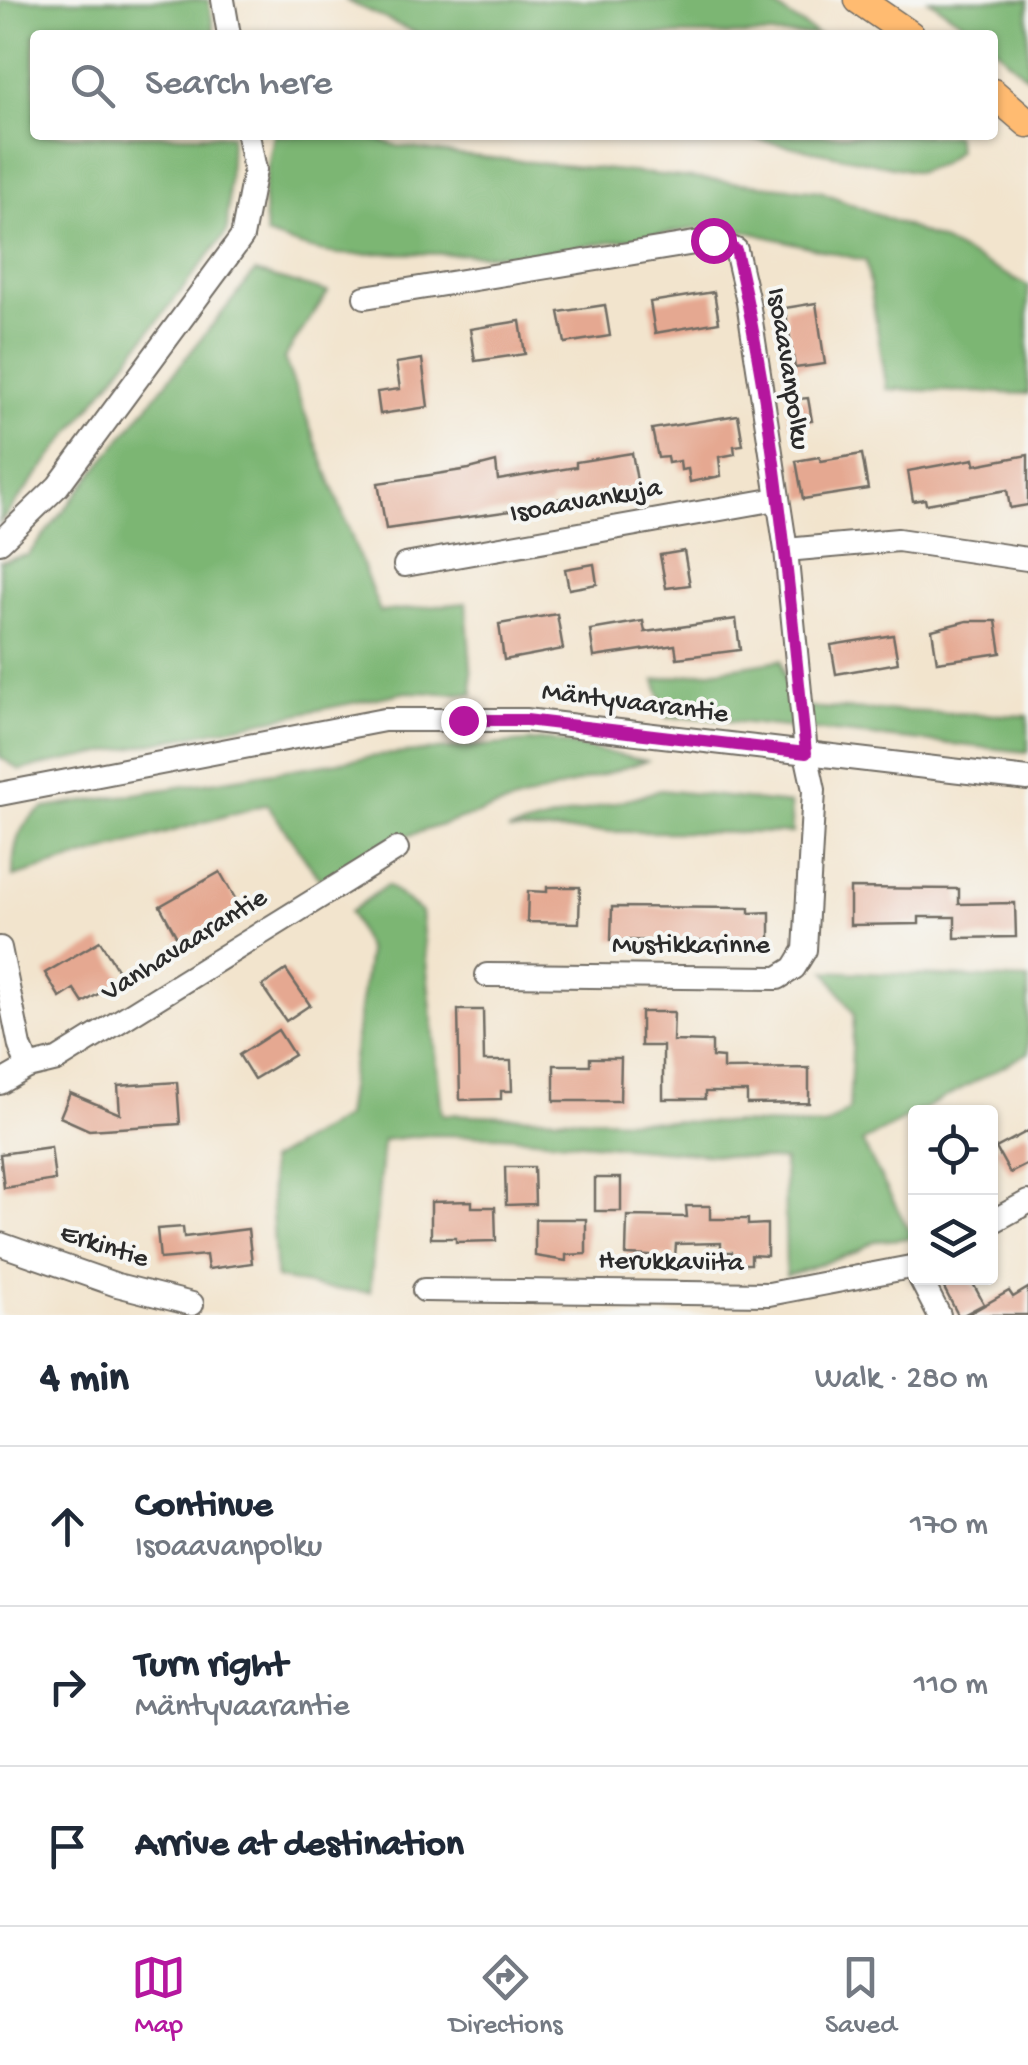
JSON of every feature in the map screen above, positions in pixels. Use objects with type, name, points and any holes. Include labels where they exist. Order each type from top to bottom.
[{"type":"main road","points":[[859,0],[903,30]]},
{"type":"main road","points":[[998,97],[1028,123]]},
{"type":"street","points":[[223,0],[228,30]]},
{"type":"street","points":[[0,542],[58,486],[242,237],[254,170],[249,140]]},
{"type":"street","name":"Isoaavanpolku","points":[[365,297],[713,240],[736,250],[748,302],[786,550],[806,753]]},
{"type":"street","name":"Isoaavankuja","points":[[405,565],[777,498]]},
{"type":"street","points":[[786,550],[898,540],[1027,559]]},
{"type":"street","name":"Mäntyvaarantie","points":[[0,794],[384,720],[526,720],[1028,779]]},
{"type":"street","name":"Mustikkarinne","points":[[487,974],[778,978],[794,968],[805,950],[808,929],[814,790],[806,753]]},
{"type":"street","name":"Vanhavaarantie","points":[[0,1083],[28,1067],[57,1060],[397,850]]},
{"type":"street","points":[[0,948],[28,1067]]},
{"type":"street","points":[[998,1219],[1028,1202]]},
{"type":"street","name":"Erkintie","points":[[0,1244],[117,1285],[192,1304]]},
{"type":"street","name":"Herukkaviita","points":[[424,1290],[770,1294],[908,1268]]},
{"type":"street","points":[[923,1285],[938,1315]]},
{"type":"green space","points":[[0,0],[208,0],[214,30],[30,30],[30,140],[231,140],[227,232],[0,523]]},
{"type":"green space","points":[[345,0],[765,0],[810,30],[409,30]]},
{"type":"green space","points":[[929,0],[1028,0],[1028,78],[998,51],[998,30],[974,30]]},
{"type":"green space","points":[[273,140],[379,140],[461,155],[820,191],[942,241],[1028,286],[1028,394],[887,389],[866,261],[720,225],[526,255],[334,254],[266,235],[263,191]]},
{"type":"green space","points":[[759,140],[956,140],[958,150],[941,164],[918,172]]},
{"type":"green space","points":[[255,272],[328,292],[284,358],[380,612],[466,603],[473,694],[407,692],[20,770],[0,757],[0,561],[28,555]]},
{"type":"green space","points":[[781,660],[792,707],[1028,716],[1028,752],[690,717],[667,718],[655,680]]},
{"type":"green space","points":[[548,740],[646,761],[378,845],[332,879],[319,878],[267,804],[13,877],[18,837],[28,821],[45,808],[383,755]]},
{"type":"green space","points":[[661,790],[790,804],[792,833],[508,831]]},
{"type":"green space","points":[[387,885],[421,912],[442,1114],[825,1126],[849,1110],[854,1014],[826,971],[1028,980],[1028,1053],[931,1105],[908,1105],[908,1117],[862,1142],[908,1229],[908,1238],[875,1241],[856,1252],[786,1276],[784,1161],[503,1136],[429,1135],[383,1140],[370,1292],[322,1288],[276,1278],[269,1161],[345,1117],[368,952],[350,912]]},
{"type":"building","points":[[714,292],[719,322],[655,333],[650,302]]},
{"type":"building","points":[[816,303],[825,364],[795,368],[785,308]]},
{"type":"building","points":[[605,305],[610,336],[565,343],[559,312]]},
{"type":"building","points":[[520,321],[525,354],[475,361],[470,329]]},
{"type":"building","points":[[422,359],[428,407],[380,414],[377,392],[400,389],[396,363]]},
{"type":"building","points":[[808,398],[812,421],[790,424],[787,400]]},
{"type":"building","points":[[738,415],[743,445],[734,446],[735,454],[719,457],[721,476],[690,482],[688,469],[681,470],[680,461],[668,463],[667,457],[658,458],[652,429]]},
{"type":"building","points":[[632,453],[638,486],[551,500],[552,505],[386,529],[378,483],[496,462],[498,480]]},
{"type":"building","points":[[862,454],[868,489],[803,499],[796,461]]},
{"type":"building","points":[[1028,455],[1028,505],[1010,508],[1007,490],[926,504],[925,499],[913,501],[908,471],[974,459],[975,465]]},
{"type":"building","points":[[684,551],[690,585],[666,588],[660,555]]},
{"type":"building","points":[[594,564],[597,584],[569,589],[565,569]]},
{"type":"building","points":[[557,614],[563,649],[504,660],[499,624]]},
{"type":"building","points":[[736,619],[740,650],[677,658],[675,645],[594,657],[590,630],[643,621],[645,632]]},
{"type":"building","points":[[967,621],[996,621],[1001,653],[937,662],[932,630]]},
{"type":"building","points":[[893,635],[898,663],[836,674],[831,645]]},
{"type":"building","points":[[220,872],[240,907],[179,941],[160,906]]},
{"type":"building","points":[[547,887],[580,887],[579,923],[527,922],[528,891],[547,892]]},
{"type":"building","points":[[850,888],[959,889],[959,904],[1015,903],[1016,937],[955,938],[955,917],[919,917],[919,924],[850,925]]},
{"type":"building","points":[[612,907],[749,908],[749,913],[770,912],[770,942],[611,940]]},
{"type":"building","points":[[100,941],[123,979],[83,1003],[74,989],[60,998],[45,973]]},
{"type":"building","points":[[286,970],[310,1005],[286,1021],[262,986]]},
{"type":"building","points":[[458,1010],[483,1010],[484,1061],[511,1061],[512,1091],[501,1091],[501,1099],[460,1100]]},
{"type":"building","points":[[641,1012],[674,1012],[673,1041],[712,1042],[712,1057],[723,1058],[723,1069],[809,1068],[809,1103],[747,1104],[747,1092],[705,1092],[705,1099],[663,1099],[663,1046],[641,1046]]},
{"type":"building","points":[[278,1030],[294,1055],[254,1079],[239,1055]]},
{"type":"building","points":[[590,1058],[621,1058],[620,1101],[554,1101],[554,1065],[590,1065]]},
{"type":"building","points":[[177,1082],[180,1124],[89,1130],[60,1117],[70,1093],[120,1114],[118,1086]]},
{"type":"building","points":[[1028,1131],[1028,1164],[1010,1173],[998,1147]]},
{"type":"building","points":[[51,1147],[55,1180],[4,1188],[0,1154]]},
{"type":"building","points":[[505,1167],[534,1167],[535,1204],[506,1205]]},
{"type":"building","points":[[595,1178],[621,1178],[621,1211],[595,1211]]},
{"type":"building","points":[[472,1201],[472,1207],[495,1207],[496,1241],[431,1238],[431,1202]]},
{"type":"building","points":[[686,1206],[710,1206],[710,1219],[748,1219],[748,1225],[767,1224],[767,1256],[751,1255],[751,1264],[732,1264],[732,1252],[721,1252],[721,1243],[676,1244],[675,1257],[626,1255],[627,1216],[687,1217]]},
{"type":"building","points":[[535,1219],[586,1219],[586,1254],[566,1255],[566,1261],[535,1256]]},
{"type":"building","points":[[183,1227],[184,1237],[248,1229],[252,1263],[208,1269],[206,1255],[160,1259],[157,1229]]},
{"type":"building","points":[[974,1285],[984,1304],[958,1315],[943,1286]]},
{"type":"building","points":[[1028,1288],[1028,1315],[967,1315],[1009,1291],[1013,1297]]},
{"type":"route","points":[[463,720],[526,720],[806,753],[786,550],[748,302],[736,250],[713,240]]}]
